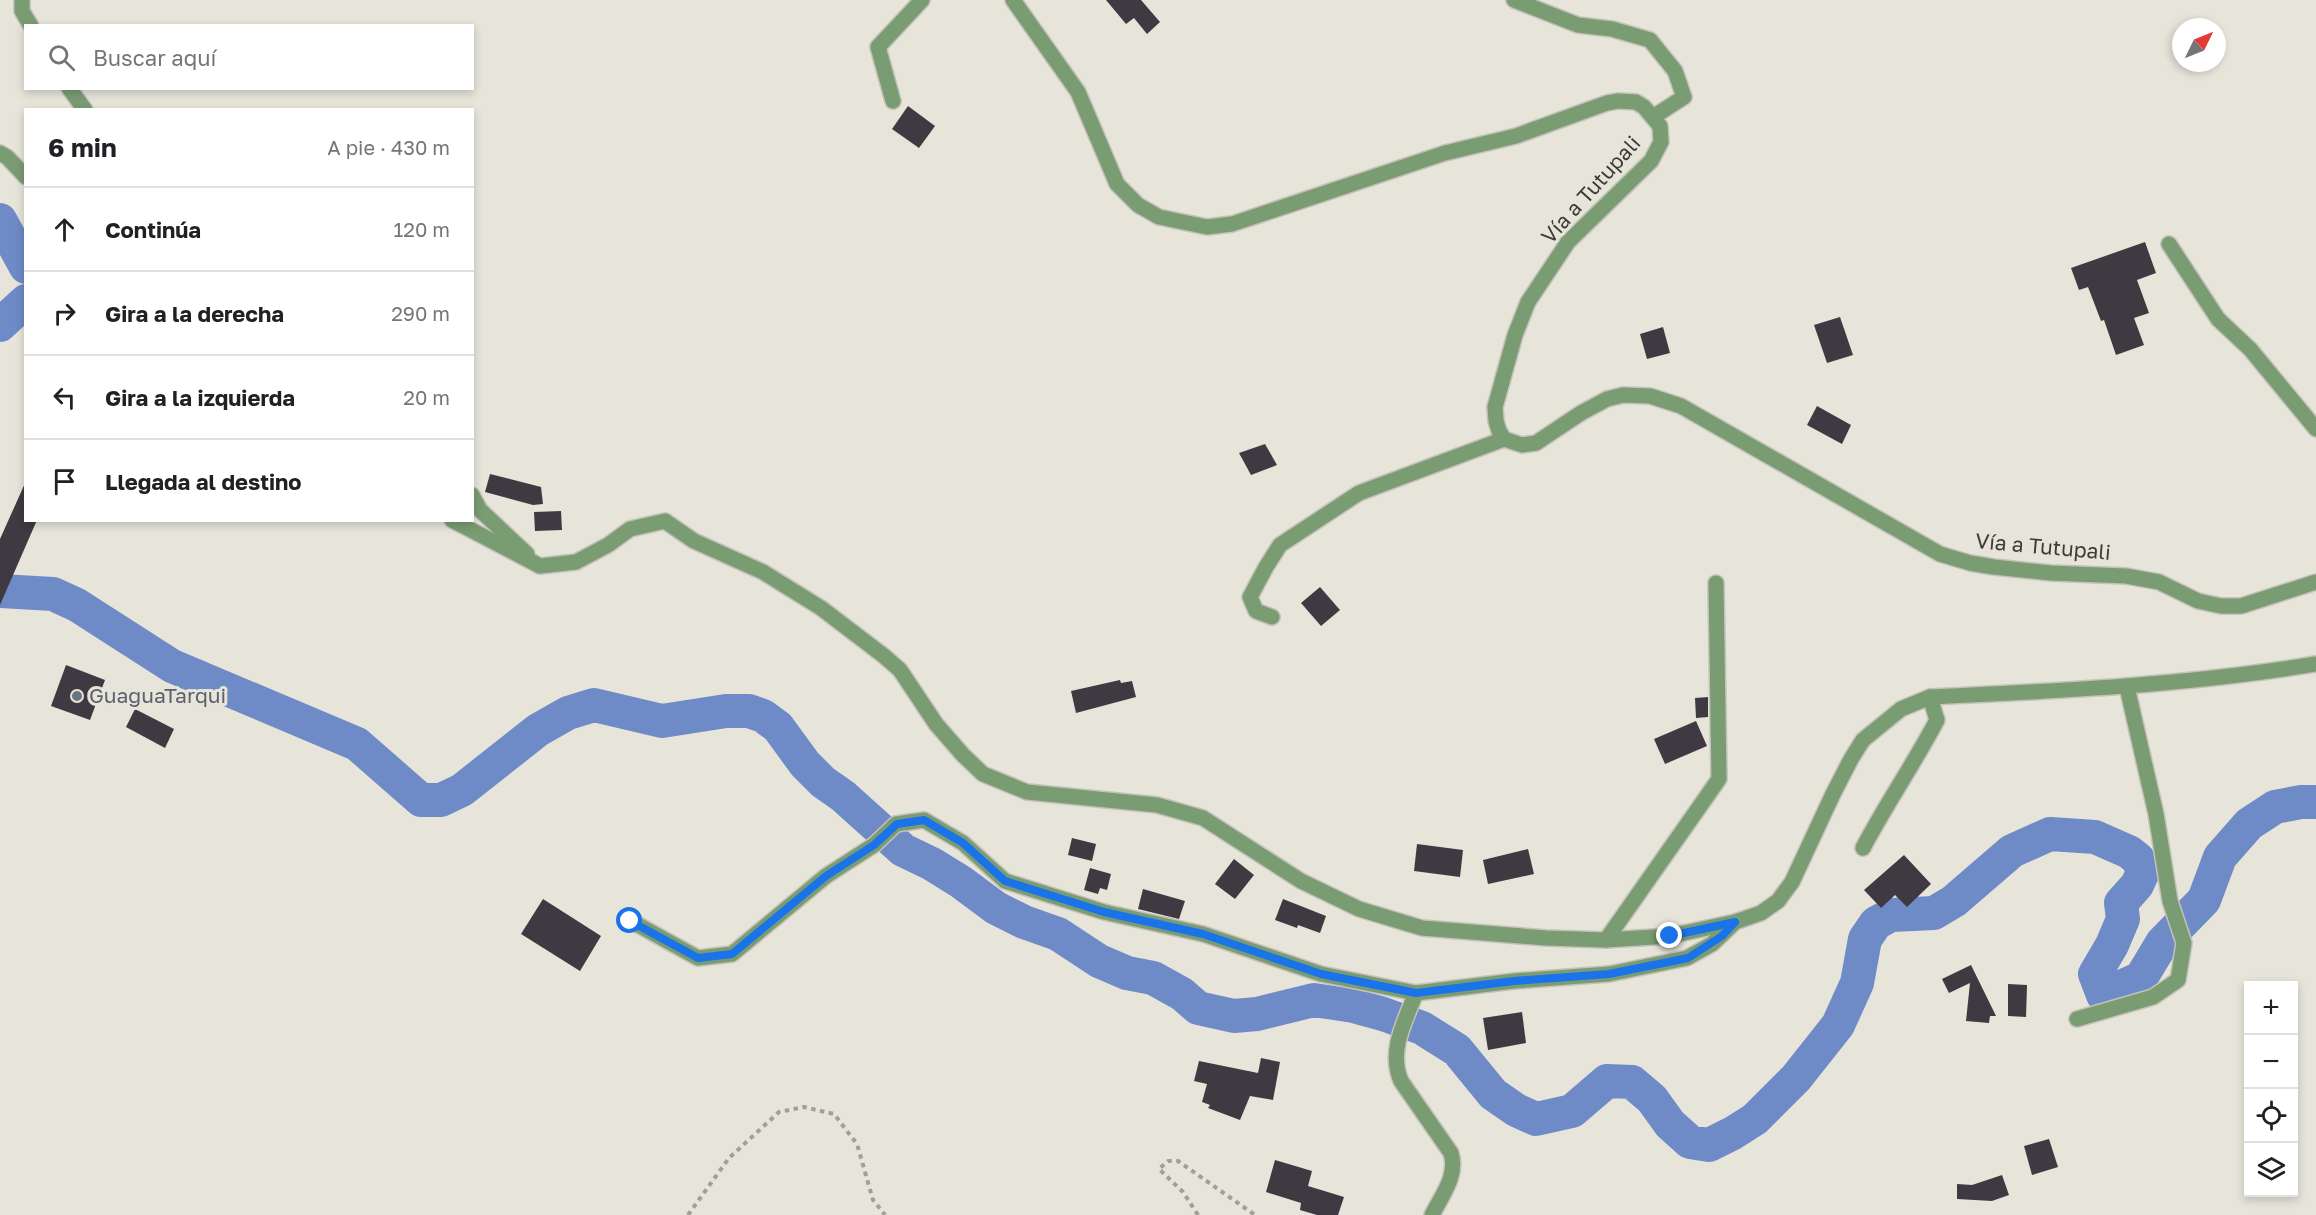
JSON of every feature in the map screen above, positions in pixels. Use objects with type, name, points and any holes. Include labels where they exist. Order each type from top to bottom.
[{"type":"street","points":[[22,0],[22,12],[30,24]]},
{"type":"street","points":[[893,101],[878,47],[921,0]]},
{"type":"street","name":"Vía a Tutupali","points":[[1013,0],[1078,92],[1117,184],[1138,205],[1159,217],[1207,227],[1232,224],[1444,153],[1516,136],[1607,103],[1636,102],[1653,117],[1660,126],[1661,134],[1660,142],[1651,161],[1568,242],[1527,302],[1515,335],[1495,407],[1499,431],[1504,439],[1522,445],[1536,443],[1607,399],[1623,395],[1650,396],[1681,406],[1940,554],[1970,563],[2051,573],[2126,576],[2159,582],[2198,601],[2221,606],[2241,606],[2316,582]]},
{"type":"street","points":[[1514,0],[1578,25],[1612,29],[1650,40],[1675,71],[1684,98],[1653,117]]},
{"type":"street","points":[[70,90],[84,108]]},
{"type":"street","points":[[0,153],[24,175]]},
{"type":"street","points":[[2169,244],[2218,319],[2250,349],[2316,429]]},
{"type":"street","points":[[1272,617],[1256,611],[1250,597],[1280,544],[1359,493],[1504,439]]},
{"type":"street","points":[[474,499],[480,510],[540,566]]},
{"type":"street","points":[[456,522],[540,566],[576,562],[608,545],[630,529],[665,521],[694,541],[773,578],[821,608],[884,656],[900,670],[936,724],[983,774],[1028,792],[1157,805],[1203,818],[1301,880],[1359,909],[1422,928],[1546,938],[1606,940],[1670,936],[1735,922],[1761,913],[1778,901],[1792,882],[1851,759],[1863,740],[1901,709],[1930,697],[2127,687],[2267,672],[2316,664]]},
{"type":"street","points":[[1606,940],[1719,779],[1716,583]]},
{"type":"street","points":[[2077,1019],[2153,997],[2178,980],[2184,944],[2170,901],[2156,814],[2127,687]]},
{"type":"street","points":[[1863,848],[1879,817],[1918,757],[1937,720],[1930,697]]},
{"type":"street","points":[[630,921],[698,958],[732,954],[826,876],[874,845],[897,824],[924,820],[963,843],[1005,881],[1104,912],[1203,934],[1321,974],[1416,993],[1514,981],[1609,974],[1688,958],[1722,936],[1735,922]]},
{"type":"street","points":[[1416,993],[1396,1042],[1397,1072],[1451,1154],[1454,1163],[1453,1177],[1432,1215]]},
{"type":"path","points":[[688,1215],[729,1158],[779,1112],[804,1107],[834,1114],[857,1144],[873,1200],[885,1215]]},
{"type":"path","points":[[1198,1215],[1183,1192],[1159,1169],[1168,1161],[1178,1161],[1255,1215]]},
{"type":"building","points":[[1106,0],[1141,0],[1160,22],[1147,34],[1134,18],[1126,24]]},
{"type":"building","points":[[908,106],[935,126],[919,148],[892,129]]},
{"type":"building","points":[[2145,242],[2156,273],[2137,280],[2149,313],[2134,318],[2144,345],[2116,355],[2104,320],[2101,321],[2088,287],[2079,290],[2071,268]]},
{"type":"building","points":[[1840,317],[1853,355],[1827,363],[1814,325]]},
{"type":"building","points":[[1663,327],[1670,353],[1647,359],[1640,334]]},
{"type":"building","points":[[1817,406],[1851,425],[1842,444],[1807,425]]},
{"type":"building","points":[[1265,444],[1277,465],[1251,475],[1239,453]]},
{"type":"building","points":[[490,474],[541,487],[543,504],[533,505],[485,492]]},
{"type":"building","points":[[24,485],[24,522],[36,522],[0,605],[0,539]]},
{"type":"building","points":[[561,511],[562,530],[535,531],[534,512]]},
{"type":"building","points":[[1320,587],[1340,610],[1321,626],[1301,603]]},
{"type":"building","name":"GuaguaTarqui","points":[[66,665],[105,680],[90,720],[51,706]]},
{"type":"building","points":[[1120,680],[1121,683],[1132,681],[1136,697],[1076,713],[1071,691]]},
{"type":"building","points":[[1708,697],[1708,717],[1696,718],[1695,698]]},
{"type":"building","points":[[135,709],[174,729],[165,748],[126,727]]},
{"type":"building","points":[[1696,721],[1707,746],[1665,764],[1654,739]]},
{"type":"building","points":[[1072,838],[1096,844],[1092,861],[1068,855]]},
{"type":"building","points":[[1417,844],[1463,850],[1460,877],[1414,871]]},
{"type":"building","points":[[1528,849],[1534,874],[1488,884],[1483,860]]},
{"type":"building","points":[[1904,855],[1931,884],[1907,907],[1895,895],[1881,908],[1864,890]]},
{"type":"building","points":[[1234,859],[1254,875],[1235,899],[1215,884]]},
{"type":"building","points":[[1090,868],[1111,874],[1107,890],[1100,888],[1098,894],[1084,890]]},
{"type":"building","points":[[1143,889],[1185,901],[1179,919],[1138,909]]},
{"type":"building","points":[[543,899],[601,936],[580,971],[521,934]]},
{"type":"building","points":[[1283,899],[1326,916],[1320,933],[1275,920]]},
{"type":"building","points":[[1971,965],[1996,1016],[1990,1016],[1989,1023],[1966,1021],[1970,983],[1949,993],[1942,979]]},
{"type":"building","points":[[2008,984],[2027,985],[2026,1017],[2008,1016]]},
{"type":"building","points":[[1522,1012],[1526,1043],[1488,1050],[1483,1018]]},
{"type":"building","points":[[1261,1058],[1280,1062],[1273,1100],[1250,1096],[1240,1120],[1208,1108],[1210,1105],[1202,1102],[1207,1084],[1194,1081],[1199,1061],[1258,1073]]},
{"type":"building","points":[[2049,1139],[2058,1167],[2032,1175],[2024,1146]]},
{"type":"building","points":[[1275,1160],[1312,1171],[1308,1186],[1344,1197],[1338,1215],[1317,1215],[1300,1210],[1301,1203],[1266,1192]]},
{"type":"building","points":[[2002,1175],[2009,1195],[1992,1201],[1957,1199],[1957,1184],[1972,1185]]},
{"type":"waterway","points":[[0,220],[24,263]]},
{"type":"waterway","points":[[0,325],[24,303]]},
{"type":"waterway","points":[[0,591],[53,594],[77,605],[172,666],[357,744],[421,800],[441,800],[462,790],[538,730],[568,713],[594,705],[662,721],[726,711],[749,711],[763,716],[778,727],[805,764],[823,782],[843,796],[903,850],[961,882],[996,908],[1024,922],[1058,934],[1099,961],[1127,973],[1153,978],[1182,994],[1198,1008],[1234,1016],[1257,1014],[1314,1000],[1354,1006],[1422,1028],[1457,1050],[1493,1094],[1516,1110],[1536,1119],[1572,1111],[1607,1081],[1632,1082],[1652,1099],[1670,1124],[1690,1142],[1709,1145],[1755,1119],[1796,1078],[1838,1025],[1857,983],[1865,939],[1876,923],[1891,915],[1934,913],[1954,901],[2012,851],[2050,834],[2095,837],[2129,852],[2138,859],[2143,872],[2137,885],[2121,903],[2123,919],[2112,945],[2095,974],[2103,995],[2141,978],[2162,943],[2204,900],[2220,857],[2249,824],[2275,807],[2301,802],[2316,802]]},
{"type":"place","name":"GuaguaTarqui","points":[[77,696]]},
{"type":"route","points":[[630,921],[698,958],[732,954],[826,876],[874,845],[897,824],[924,820],[963,843],[1005,881],[1104,912],[1203,934],[1321,974],[1416,993],[1514,981],[1609,974],[1688,958],[1712,944],[1735,922],[1670,936]]}]
